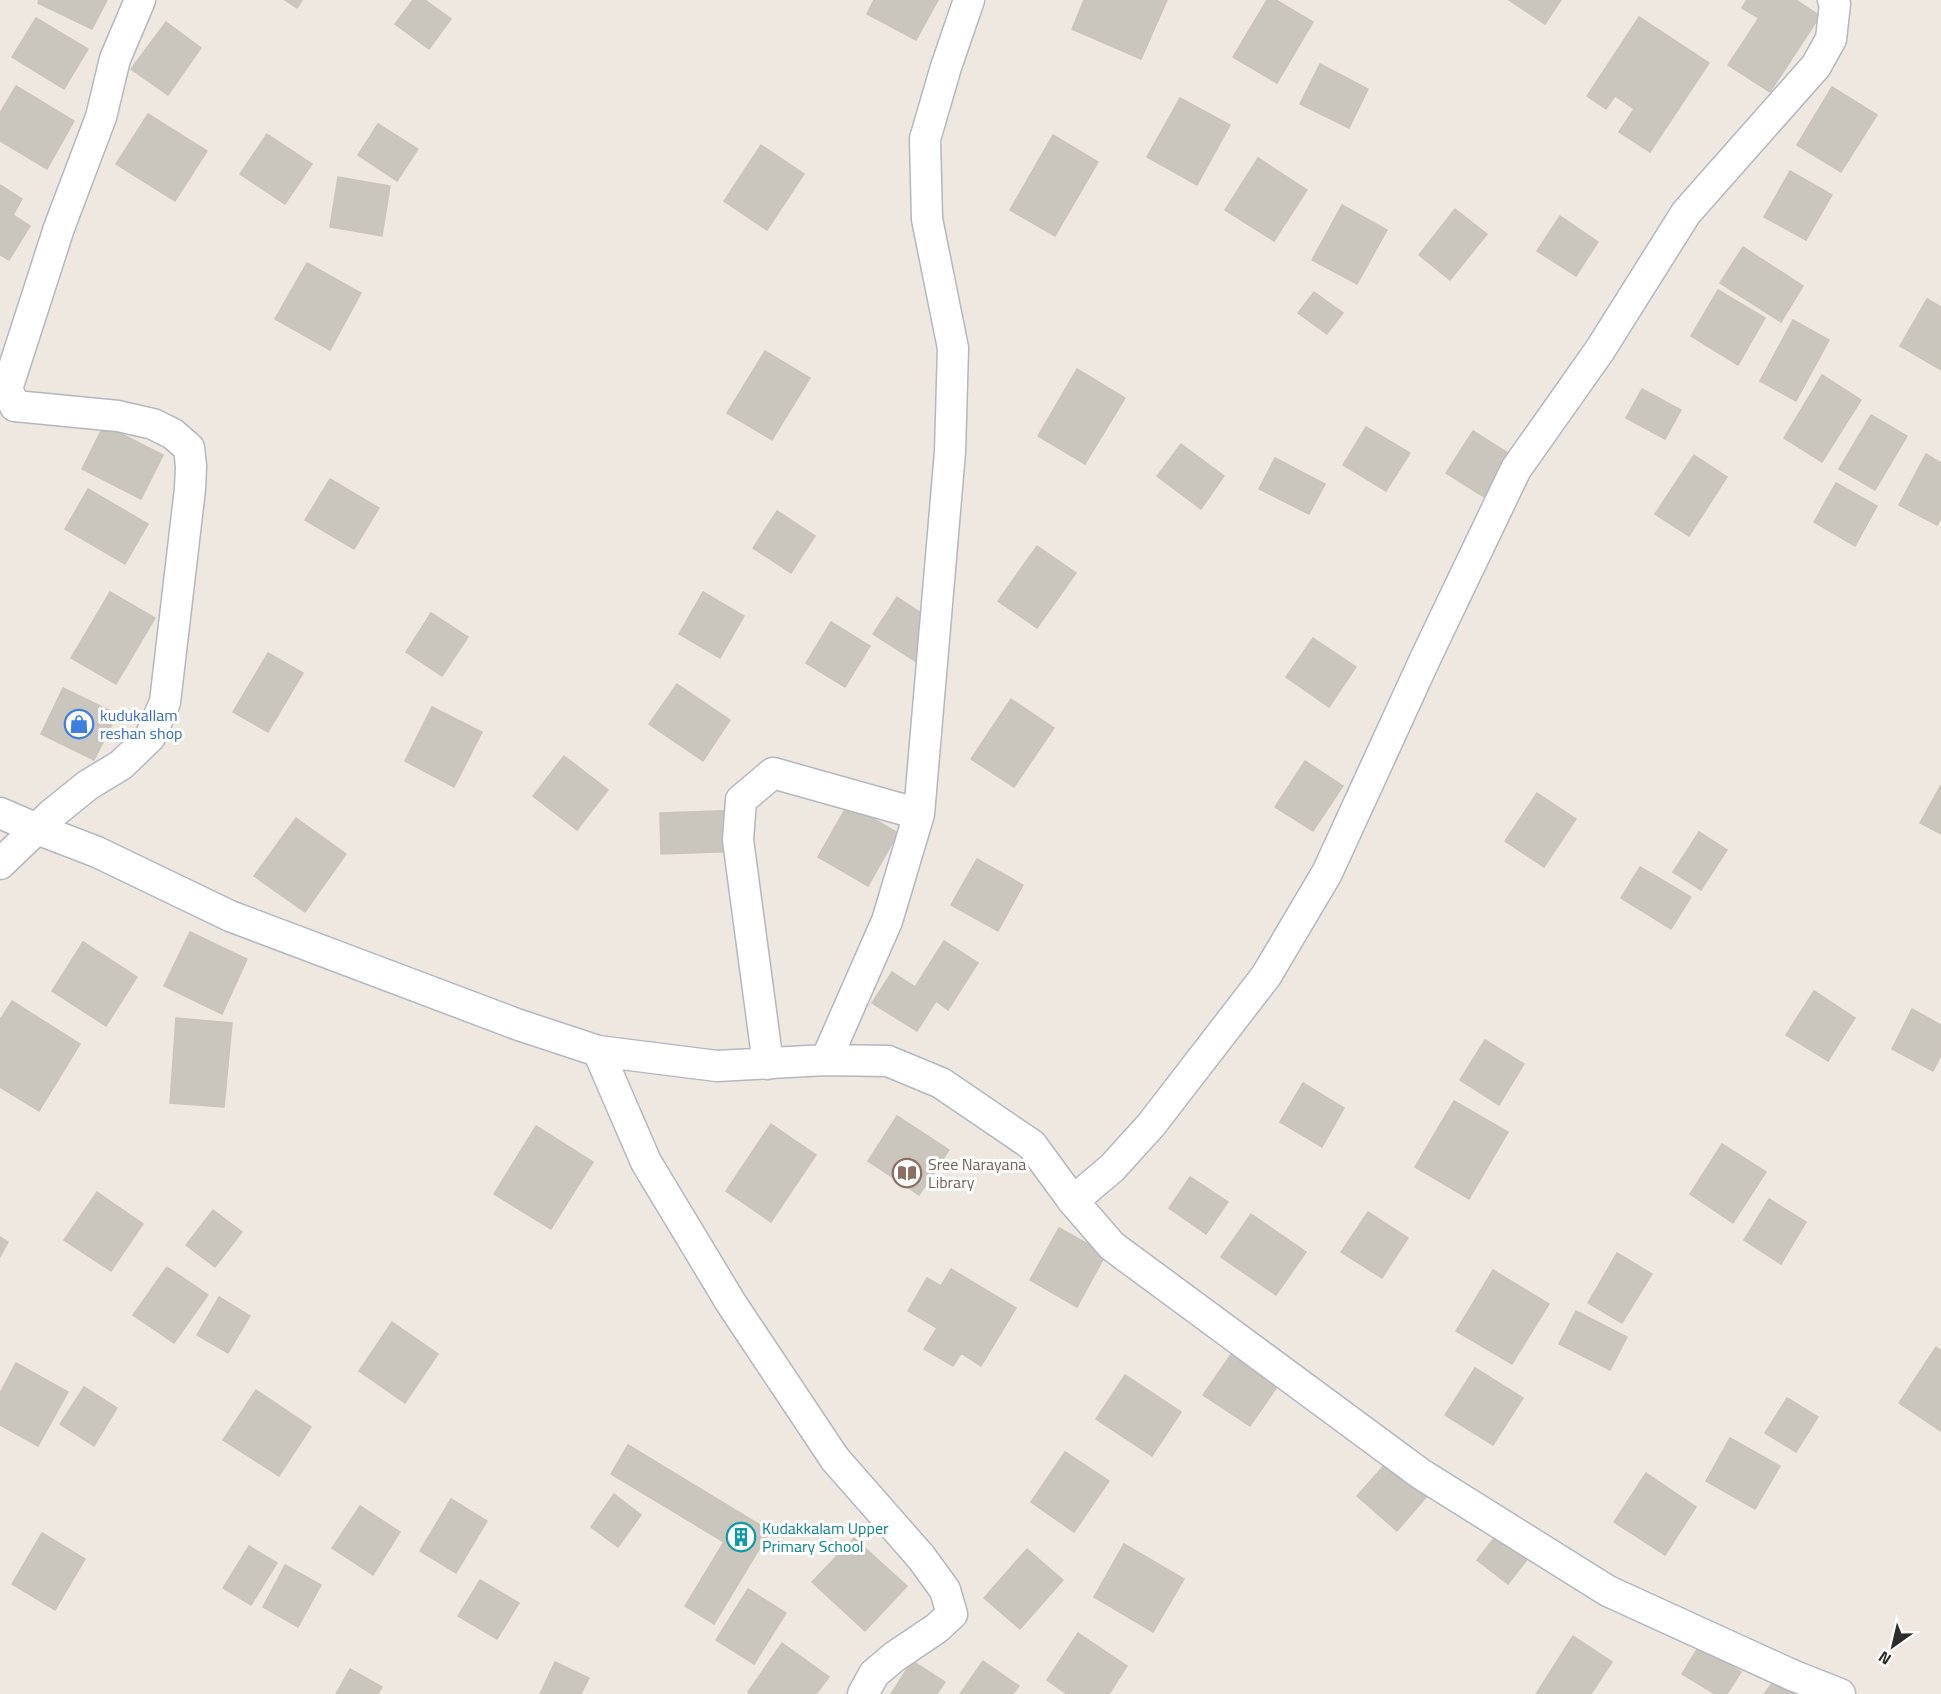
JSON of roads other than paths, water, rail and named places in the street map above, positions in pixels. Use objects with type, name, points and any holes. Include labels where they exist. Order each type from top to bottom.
[{"type":"street","points":[[0,864],[52,814],[88,785],[121,765],[150,737],[165,702],[190,489],[189,448],[173,434],[153,424],[118,416],[15,406],[7,389],[59,228],[102,117],[116,59],[140,0]]},
{"type":"street","points":[[826,1060],[887,921],[919,814],[950,452],[953,348],[927,219],[925,139],[969,0]]},
{"type":"street","points":[[1073,1201],[1112,1168],[1151,1125],[1266,976],[1327,873],[1426,657],[1516,469],[1600,350],[1686,213],[1816,66],[1831,39],[1835,4],[1833,0]]},
{"type":"street","points":[[768,1064],[738,840],[741,800],[772,773],[919,814]]},
{"type":"street","points":[[0,813],[98,852],[230,916],[519,1025],[598,1051],[717,1066],[826,1060],[888,1061],[941,1083],[1032,1145],[1073,1201],[1112,1246],[1421,1474],[1608,1591],[1840,1694]]},
{"type":"street","points":[[598,1051],[646,1162],[731,1303],[835,1459],[921,1557],[945,1590],[952,1614],[937,1628],[894,1657],[874,1674],[863,1694]]},
{"type":"place","name":"kudukallam reshan shop","points":[[79,724]]},
{"type":"place","name":"Sree Narayana Library","points":[[907,1173]]},
{"type":"place","name":"Kudakkalam Upper Primary School","points":[[741,1537]]}]
